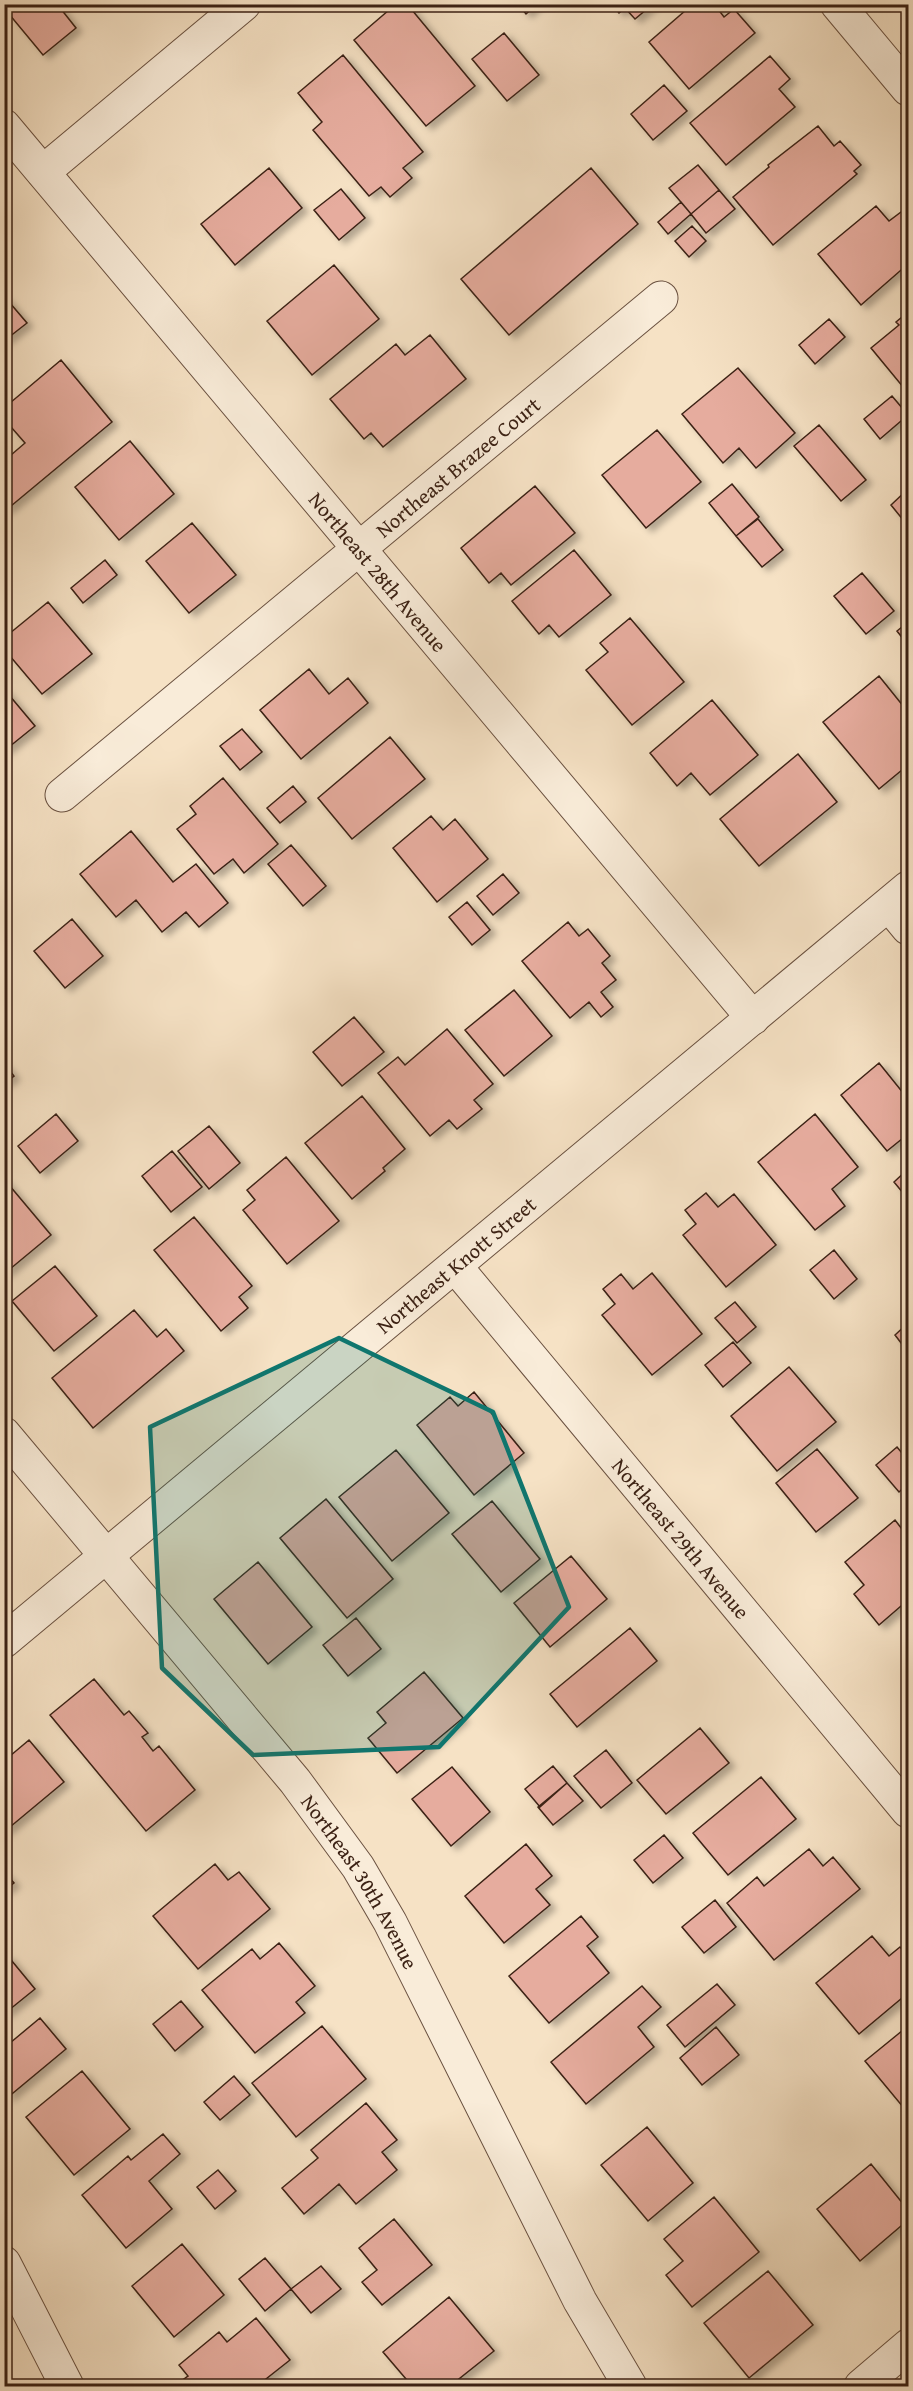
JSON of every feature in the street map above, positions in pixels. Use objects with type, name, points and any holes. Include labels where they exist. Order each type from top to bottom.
[{"type":"street","points":[[43,172],[244,4]]},
{"type":"street","points":[[837,4],[909,89]]},
{"type":"street","name":"Northeast 28th Avenue","points":[[4,126],[753,1018]]},
{"type":"street","name":"Northeast Brazee Court","points":[[62,795],[661,298]]},
{"type":"street","name":"Northeast Knott Street","points":[[4,1641],[753,1018],[902,907]]},
{"type":"street","name":"Northeast 29th Avenue","points":[[455,1266],[909,1811]]},
{"type":"street","name":"Northeast 30th Avenue","points":[[4,1434],[295,1781],[358,1867],[390,1922],[580,2301],[630,2386]]},
{"type":"street","points":[[4,2263],[67,2386]]},
{"type":"street","points":[[861,2386],[909,2346]]},
{"type":"highlighted area","points":[[339,1338],[493,1412],[569,1607],[439,1747],[253,1755],[162,1668],[150,1427]]},
{"type":"building","points":[[4,4],[57,4],[76,28],[43,55],[4,8]]},
{"type":"building","points":[[396,4],[407,4],[475,86],[426,126],[354,40]]},
{"type":"building","points":[[518,4],[537,4],[526,14]]},
{"type":"building","points":[[612,4],[653,4],[635,19],[625,8],[619,13]]},
{"type":"building","points":[[693,4],[714,4],[724,17],[734,9],[755,33],[689,89],[649,42]]},
{"type":"building","points":[[504,33],[539,75],[507,101],[472,59]]},
{"type":"building","points":[[343,55],[423,152],[403,168],[412,178],[390,197],[381,187],[369,196],[313,130],[322,122],[298,93]]},
{"type":"building","points":[[770,56],[790,79],[779,89],[795,107],[726,165],[690,123]]},
{"type":"building","points":[[664,85],[687,111],[653,140],[631,114]]},
{"type":"building","points":[[818,126],[834,146],[840,141],[861,165],[854,171],[857,174],[773,245],[733,197],[769,167],[768,165]]},
{"type":"building","points":[[698,165],[719,190],[691,214],[669,188]]},
{"type":"building","points":[[269,168],[302,208],[235,265],[201,224]]},
{"type":"building","points":[[591,168],[638,224],[509,335],[461,279]]},
{"type":"building","points":[[341,189],[365,218],[339,240],[314,210]]},
{"type":"building","points":[[719,190],[735,209],[706,233],[691,214]]},
{"type":"building","points":[[681,202],[691,214],[668,234],[658,222]]},
{"type":"building","points":[[876,206],[889,221],[901,212],[908,221],[908,264],[861,305],[818,254]]},
{"type":"building","points":[[692,226],[706,241],[689,257],[675,241]]},
{"type":"building","points":[[334,265],[379,319],[312,375],[267,321]]},
{"type":"building","points":[[4,296],[27,323],[4,341]]},
{"type":"building","points":[[908,312],[908,393],[871,348],[899,325],[896,322]]},
{"type":"building","points":[[829,319],[845,337],[815,364],[799,345]]},
{"type":"building","points":[[430,335],[466,379],[383,447],[371,433],[364,439],[330,399],[396,344],[405,355]]},
{"type":"building","points":[[61,360],[112,422],[5,511],[4,461],[25,443],[4,419],[4,408]]},
{"type":"building","points":[[738,368],[795,433],[756,468],[739,448],[723,463],[682,414]]},
{"type":"building","points":[[892,396],[908,415],[880,439],[864,419]]},
{"type":"building","points":[[819,425],[866,480],[841,501],[794,446]]},
{"type":"building","points":[[657,430],[701,482],[646,528],[602,475]]},
{"type":"building","points":[[130,441],[174,494],[119,540],[75,487]]},
{"type":"building","points":[[732,484],[759,517],[736,536],[709,503]]},
{"type":"building","points":[[535,486],[575,533],[511,585],[501,573],[489,583],[461,548]]},
{"type":"building","points":[[908,489],[908,526],[891,505]]},
{"type":"building","points":[[758,519],[783,550],[762,567],[736,536]]},
{"type":"building","points":[[192,523],[236,575],[189,613],[146,561]]},
{"type":"building","points":[[574,550],[611,595],[559,637],[549,625],[539,634],[512,601]]},
{"type":"building","points":[[105,560],[117,575],[83,603],[71,588]]},
{"type":"building","points":[[862,573],[894,611],[866,634],[834,596]]},
{"type":"building","points":[[48,602],[92,654],[42,694],[4,649],[4,638]]},
{"type":"building","points":[[630,618],[684,682],[632,725],[586,670],[608,652],[600,643]]},
{"type":"building","points":[[908,622],[908,645],[897,631]]},
{"type":"building","points":[[309,669],[329,694],[348,678],[368,703],[301,759],[260,710]]},
{"type":"building","points":[[879,676],[908,712],[908,742],[904,746],[908,751],[908,765],[879,789],[823,722]]},
{"type":"building","points":[[4,689],[35,726],[4,751]]},
{"type":"building","points":[[712,700],[758,755],[710,795],[691,773],[677,786],[650,753]]},
{"type":"building","points":[[242,729],[262,752],[240,770],[220,746]]},
{"type":"building","points":[[390,737],[425,779],[352,839],[318,798]]},
{"type":"building","points":[[798,754],[837,802],[759,866],[720,819]]},
{"type":"building","points":[[223,778],[278,844],[244,873],[233,859],[214,874],[177,829],[196,814],[190,806]]},
{"type":"building","points":[[293,786],[306,802],[280,823],[267,808]]},
{"type":"building","points":[[431,816],[443,830],[455,819],[488,859],[437,902],[393,848]]},
{"type":"building","points":[[131,831],[173,882],[196,864],[228,903],[199,927],[186,912],[162,932],[136,900],[116,917],[80,874]]},
{"type":"building","points":[[291,845],[326,886],[303,906],[268,864]]},
{"type":"building","points":[[503,874],[519,893],[493,915],[477,896]]},
{"type":"building","points":[[467,902],[490,930],[472,945],[449,917]]},
{"type":"building","points":[[72,919],[103,956],[65,988],[34,951]]},
{"type":"building","points":[[568,922],[579,936],[588,929],[610,956],[602,963],[616,980],[601,992],[613,1007],[601,1017],[589,1002],[570,1018],[522,961]]},
{"type":"building","points":[[514,990],[552,1036],[504,1076],[465,1030]]},
{"type":"building","points":[[354,1017],[384,1052],[342,1086],[313,1052]]},
{"type":"building","points":[[447,1029],[493,1084],[474,1100],[482,1109],[457,1129],[449,1120],[430,1136],[378,1073],[398,1057],[405,1065]]},
{"type":"building","points":[[4,1063],[14,1076],[4,1084]]},
{"type":"building","points":[[879,1063],[908,1099],[908,1134],[887,1151],[841,1095]]},
{"type":"building","points":[[362,1096],[405,1149],[383,1168],[385,1171],[352,1199],[305,1143]]},
{"type":"building","points":[[56,1114],[78,1141],[40,1173],[18,1146]]},
{"type":"building","points":[[815,1114],[858,1167],[832,1189],[845,1206],[815,1230],[758,1162]]},
{"type":"building","points":[[209,1126],[240,1163],[209,1189],[178,1151]]},
{"type":"building","points":[[172,1151],[202,1187],[171,1212],[142,1176]]},
{"type":"building","points":[[286,1157],[339,1221],[287,1264],[243,1210],[255,1200],[247,1190]]},
{"type":"building","points":[[908,1169],[908,1199],[894,1182]]},
{"type":"building","points":[[4,1179],[51,1235],[4,1274]]},
{"type":"building","points":[[706,1193],[718,1207],[734,1194],[776,1245],[726,1287],[683,1235],[696,1224],[685,1210]]},
{"type":"building","points":[[194,1217],[252,1286],[239,1297],[248,1308],[221,1331],[154,1250]]},
{"type":"building","points":[[834,1250],[857,1279],[834,1299],[810,1270]]},
{"type":"building","points":[[55,1266],[97,1316],[54,1351],[12,1301]]},
{"type":"building","points":[[652,1273],[702,1334],[652,1375],[602,1315],[615,1304],[603,1289],[621,1274],[633,1289]]},
{"type":"building","points":[[735,1302],[756,1327],[737,1343],[715,1318]]},
{"type":"building","points":[[134,1310],[157,1337],[166,1329],[184,1351],[93,1428],[52,1378]]},
{"type":"building","points":[[908,1323],[908,1352],[895,1335]]},
{"type":"building","points":[[733,1342],[751,1363],[723,1387],[705,1365]]},
{"type":"building","points":[[789,1367],[836,1422],[777,1471],[731,1416]]},
{"type":"building","points":[[474,1392],[524,1453],[474,1495],[417,1425],[450,1397],[458,1406]]},
{"type":"building","points":[[897,1447],[906,1458],[908,1455],[908,1484],[899,1492],[876,1465]]},
{"type":"building","points":[[817,1449],[858,1498],[816,1532],[776,1483]]},
{"type":"building","points":[[396,1450],[449,1513],[392,1561],[339,1497]]},
{"type":"building","points":[[326,1499],[393,1579],[347,1618],[280,1538]]},
{"type":"building","points":[[492,1501],[540,1559],[501,1592],[452,1534]]},
{"type":"building","points":[[895,1520],[908,1537],[908,1600],[879,1625],[854,1594],[864,1585],[845,1562]]},
{"type":"building","points":[[571,1556],[607,1599],[550,1647],[514,1603]]},
{"type":"building","points":[[258,1562],[312,1627],[268,1664],[214,1599]]},
{"type":"building","points":[[356,1618],[381,1649],[348,1676],[323,1645]]},
{"type":"building","points":[[630,1628],[657,1661],[577,1727],[550,1694]]},
{"type":"building","points":[[424,1672],[463,1718],[397,1773],[368,1738],[386,1723],[377,1712]]},
{"type":"building","points":[[94,1679],[124,1715],[129,1711],[148,1733],[142,1737],[153,1751],[159,1746],[195,1790],[146,1831],[50,1715]]},
{"type":"building","points":[[700,1728],[729,1763],[666,1814],[637,1780]]},
{"type":"building","points":[[29,1740],[64,1782],[4,1832],[4,1761]]},
{"type":"building","points":[[606,1750],[632,1783],[601,1808],[574,1776]]},
{"type":"building","points":[[553,1766],[567,1783],[540,1807],[525,1789]]},
{"type":"building","points":[[452,1767],[490,1812],[451,1846],[412,1799]]},
{"type":"building","points":[[761,1777],[796,1819],[728,1875],[693,1833]]},
{"type":"building","points":[[567,1783],[583,1801],[553,1825],[538,1807]]},
{"type":"building","points":[[664,1835],[683,1858],[653,1883],[634,1860]]},
{"type":"building","points":[[526,1844],[552,1876],[536,1889],[550,1905],[504,1943],[465,1896]]},
{"type":"building","points":[[809,1849],[823,1866],[833,1857],[860,1889],[774,1960],[727,1903],[757,1877],[764,1886]]},
{"type":"building","points":[[215,1864],[228,1880],[239,1872],[270,1909],[198,1969],[153,1916]]},
{"type":"building","points":[[4,1872],[14,1883],[4,1891]]},
{"type":"building","points":[[715,1900],[736,1927],[704,1953],[682,1927]]},
{"type":"building","points":[[581,1916],[598,1937],[587,1946],[609,1973],[549,2023],[509,1976]]},
{"type":"building","points":[[872,1936],[889,1956],[900,1947],[908,1956],[908,1970],[904,1974],[908,1980],[908,1993],[859,2034],[816,1983]]},
{"type":"building","points":[[279,1943],[315,1986],[296,2002],[305,2013],[255,2053],[202,1990],[252,1949],[260,1959]]},
{"type":"building","points":[[7,1955],[35,1989],[4,2014],[4,1957]]},
{"type":"building","points":[[717,1984],[735,2005],[685,2047],[667,2025]]},
{"type":"building","points":[[642,1986],[661,2007],[638,2027],[654,2047],[586,2104],[551,2062]]},
{"type":"building","points":[[181,2001],[203,2027],[175,2051],[153,2024]]},
{"type":"building","points":[[40,2018],[66,2049],[7,2098],[4,2048]]},
{"type":"building","points":[[322,2026],[366,2079],[296,2137],[252,2083]]},
{"type":"building","points":[[908,2026],[908,2102],[903,2107],[865,2061]]},
{"type":"building","points":[[716,2027],[739,2055],[702,2085],[680,2058]]},
{"type":"building","points":[[82,2071],[130,2129],[74,2175],[26,2117]]},
{"type":"building","points":[[234,2076],[250,2095],[220,2120],[204,2102]]},
{"type":"building","points":[[366,2103],[397,2140],[382,2152],[397,2170],[356,2204],[339,2184],[304,2214],[282,2188],[318,2158],[311,2150]]},
{"type":"building","points":[[647,2127],[693,2183],[648,2221],[601,2165]]},
{"type":"building","points":[[163,2134],[180,2154],[149,2181],[172,2209],[126,2248],[82,2195],[128,2156],[131,2160]]},
{"type":"building","points":[[871,2164],[908,2210],[908,2220],[860,2261],[817,2209]]},
{"type":"building","points":[[218,2170],[236,2191],[215,2209],[197,2187]]},
{"type":"building","points":[[714,2197],[759,2252],[692,2307],[666,2275],[683,2261],[664,2239]]},
{"type":"building","points":[[394,2219],[432,2265],[382,2305],[362,2282],[377,2270],[359,2248]]},
{"type":"building","points":[[182,2244],[224,2295],[174,2337],[132,2286]]},
{"type":"building","points":[[265,2258],[291,2289],[265,2311],[239,2279]]},
{"type":"building","points":[[321,2266],[341,2289],[311,2313],[291,2289]]},
{"type":"building","points":[[768,2271],[813,2325],[749,2378],[704,2323]]},
{"type":"building","points":[[449,2297],[494,2351],[450,2386],[412,2386],[383,2352]]},
{"type":"building","points":[[256,2318],[290,2360],[257,2386],[186,2386],[181,2381],[188,2376],[179,2365],[219,2332],[227,2342]]}]
